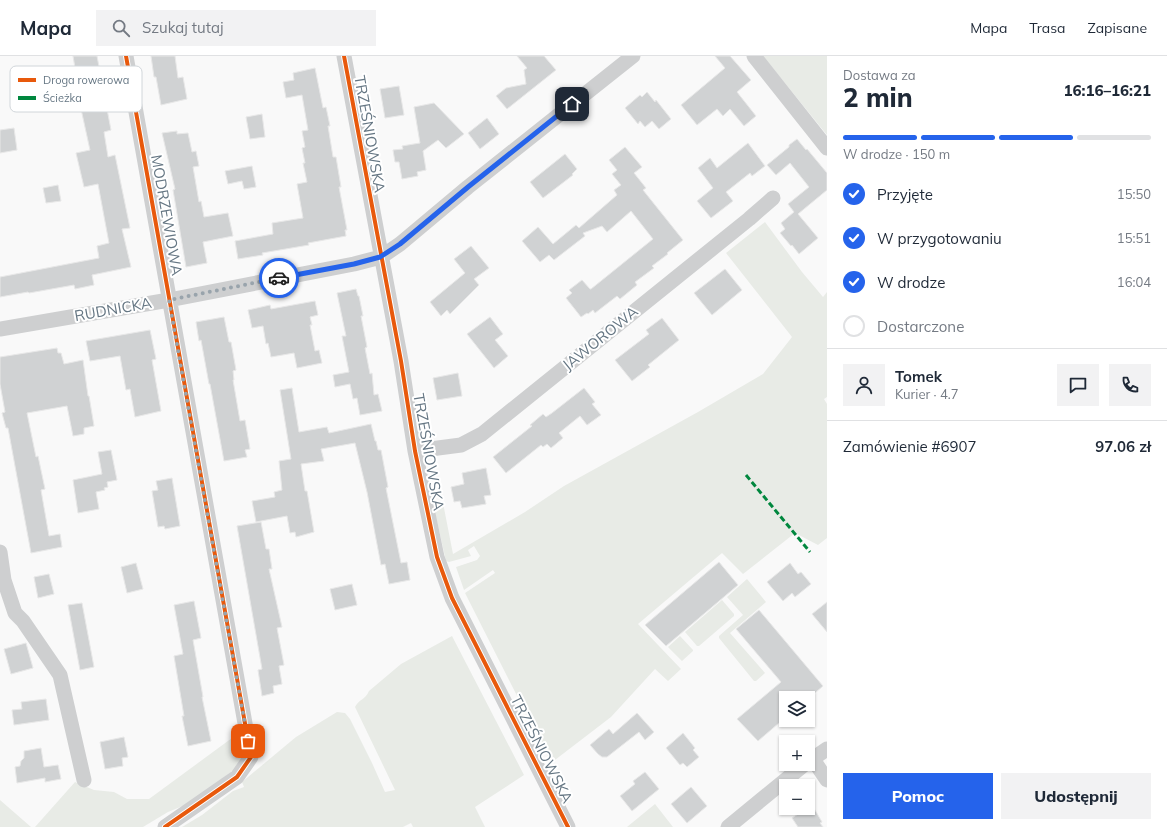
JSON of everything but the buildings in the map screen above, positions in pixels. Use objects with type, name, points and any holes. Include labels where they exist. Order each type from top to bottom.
[{"type":"street","name":"MODRZEWIOWA","points":[[126,56],[128,66]]},
{"type":"street","name":"TRZEŚNIOWSKA","points":[[344,56],[380,257],[401,361],[415,451],[437,557],[452,598],[568,827]]},
{"type":"street","name":"RUDNICKA","points":[[0,329],[169,300],[354,264],[380,257],[400,244],[468,187],[633,56]]},
{"type":"street","points":[[754,56],[827,148]]},
{"type":"street","name":"MODRZEWIOWA","points":[[136,112],[251,757],[237,777],[165,827]]},
{"type":"street","name":"JAWOROWA","points":[[415,451],[461,445],[482,434],[773,198]]},
{"type":"street","points":[[0,552],[4,580],[15,613],[60,675],[84,780]]},
{"type":"street","points":[[815,757],[827,749]]},
{"type":"street","points":[[815,768],[827,780]]},
{"type":"street","points":[[732,826],[796,771]]},
{"type":"shaded area","points":[[763,56],[827,56],[827,135]]},
{"type":"shaded area","points":[[765,222],[802,272],[823,297],[827,292],[827,397],[824,399],[827,404],[827,538],[818,545],[795,533],[743,574],[722,553],[638,624],[681,669],[668,681],[655,669],[611,717],[551,763],[465,593],[495,573],[493,570],[464,590],[456,567],[477,560],[480,556],[474,546],[468,550],[471,556],[449,562],[446,561],[434,508],[436,505],[443,503],[453,554],[525,512],[564,486],[698,412],[763,374],[792,337],[726,253]]},
{"type":"shaded area","points":[[747,579],[766,602],[730,633],[765,673],[756,681],[754,681],[719,638],[719,636],[743,615],[727,597]]},
{"type":"shaded area","points":[[722,600],[734,616],[699,646],[697,646],[685,632]]},
{"type":"shaded area","points":[[452,636],[524,775],[475,807],[485,827],[413,827],[411,823],[403,827],[182,827],[202,815],[233,791],[244,787],[242,782],[296,737],[337,712],[345,713],[350,719],[385,792],[395,790],[355,707],[369,691],[401,664]]},
{"type":"shaded area","points":[[680,636],[693,650],[682,661],[668,647]]},
{"type":"shaded area","points":[[238,732],[245,754],[235,769],[190,803],[168,812],[143,827],[35,827],[75,782],[94,790],[114,792],[127,799],[149,799],[232,738],[234,733]]},
{"type":"shaded area","points":[[0,800],[31,827],[0,827]]},
{"type":"shaded area","points":[[655,804],[673,827],[627,827]]},
{"type":"marked path","points":[[746,475],[810,552]]},
{"type":"cycle path","points":[[126,56],[128,66]]},
{"type":"cycle path","points":[[344,56],[401,361],[415,451],[437,557],[452,598],[568,827]]},
{"type":"cycle path","points":[[136,112],[251,757],[237,777],[165,827]]},
{"type":"way so far","points":[[248,741],[169,300],[279,278]]},
{"type":"route","points":[[279,278],[354,264],[380,257],[400,244],[468,187],[572,104]]}]
